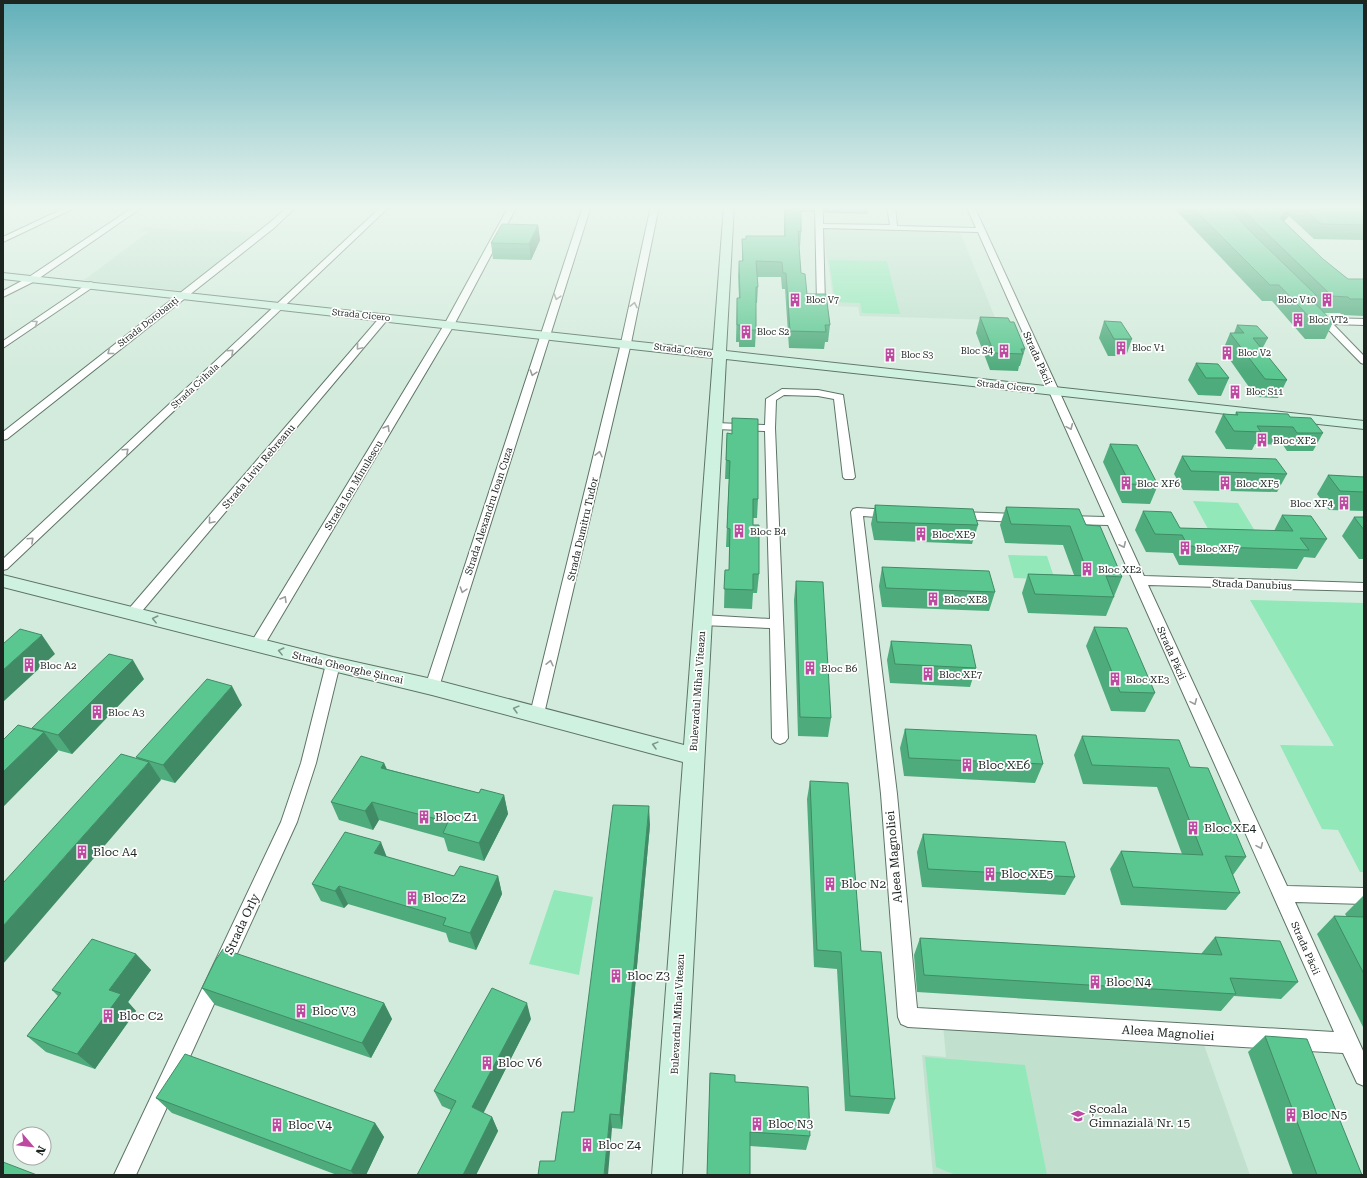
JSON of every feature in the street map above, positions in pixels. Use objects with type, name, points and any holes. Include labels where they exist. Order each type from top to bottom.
[{"type":"main road","name":"Bulevardul Mihai Viteazu","points":[[667,1175],[693,756],[716,426],[725,261]]},
{"type":"main road","name":"Strada Cicero","points":[[3,276],[1364,425]]},
{"type":"main road","name":"Strada Gheorghe Șincai","points":[[3,581],[333,664],[432,687],[693,756]]},
{"type":"street","points":[[3,294],[32,279],[59,261]]},
{"type":"street","name":"Strada Dorobanți","points":[[3,437],[226,261]]},
{"type":"street","name":"Strada Crihala","points":[[3,566],[328,261]]},
{"type":"street","name":"Strada Ion Minulescu","points":[[257,644],[449,325],[483,261]]},
{"type":"street","name":"Strada Alexandru Ioan Cuza","points":[[432,687],[569,261]]},
{"type":"street","name":"Strada Dumitru Tudor","points":[[537,714],[626,343],[643,261]]},
{"type":"street","points":[[820,261],[821,304]]},
{"type":"street","name":"Strada Păcii","points":[[995,261],[1364,1076]]},
{"type":"street","points":[[3,345],[90,285]]},
{"type":"street","points":[[1315,311],[1364,361]]},
{"type":"street","name":"Strada Liviu Rebreanu","points":[[132,614],[384,318]]},
{"type":"street","points":[[1325,321],[1364,322]]},
{"type":"street","points":[[780,738],[770,428],[771,399],[782,392],[818,393],[839,397],[849,476]]},
{"type":"street","points":[[716,426],[770,428]]},
{"type":"street","name":"Aleea Magnoliei","points":[[905,514],[857,512],[889,794],[908,1017],[1349,1044]]},
{"type":"street","points":[[941,516],[1112,521]]},
{"type":"street","name":"Strada Danubius","points":[[1139,580],[1364,587]]},
{"type":"street","points":[[702,620],[777,624]]},
{"type":"street","name":"Strada Orly","points":[[125,1175],[289,822],[299,796],[316,740],[333,664]]},
{"type":"street","points":[[1282,894],[1364,896]]},
{"type":"shaded area","points":[[109,261],[220,261],[182,291],[84,280]]},
{"type":"shaded area","points":[[828,261],[972,261],[996,320],[860,316],[858,307],[834,306]]},
{"type":"shaded area","name":"Școala Gimnazială Nr. 15","points":[[943,1025],[1202,1039],[1250,1175],[933,1175],[922,1055],[946,1057]]},
{"type":"green space","points":[[829,261],[887,261],[900,314],[862,313],[860,303],[835,302]]},
{"type":"green space","points":[[1193,501],[1238,503],[1255,531],[1208,529]]},
{"type":"green space","points":[[1008,555],[1047,556],[1055,580],[1014,578]]},
{"type":"green space","points":[[1250,600],[1364,603],[1364,872],[1360,872],[1338,830],[1322,829],[1280,745],[1334,746]]},
{"type":"green space","points":[[554,890],[593,897],[579,975],[529,964]]},
{"type":"green space","points":[[925,1057],[1025,1065],[1047,1175],[956,1175],[936,1167]]},
{"type":"building","points":[[739,261],[800,261],[801,273],[805,274],[807,294],[826,294],[830,325],[825,325],[826,332],[790,331],[786,273],[783,273],[782,262],[756,261],[758,287],[756,287],[756,330],[740,330],[740,325],[737,325],[737,298],[740,298]]},
{"type":"building","points":[[1246,261],[1281,261],[1317,296],[1308,296],[1333,322],[1314,322],[1279,285],[1270,285]]},
{"type":"building","points":[[1296,261],[1325,261],[1348,279],[1364,279],[1364,299],[1350,299],[1348,297],[1332,296]]},
{"type":"building","points":[[980,317],[1008,318],[1010,322],[1014,322],[1025,349],[1021,349],[1023,354],[994,353]]},
{"type":"building","points":[[1104,321],[1121,322],[1132,339],[1114,339]]},
{"type":"building","points":[[1237,325],[1257,326],[1268,338],[1253,338],[1287,380],[1265,379],[1230,333],[1244,333]]},
{"type":"building","points":[[1196,363],[1218,364],[1229,378],[1206,378]]},
{"type":"building","points":[[1236,412],[1288,414],[1290,417],[1311,418],[1323,433],[1297,433],[1293,427],[1257,426],[1261,432],[1234,431],[1223,414],[1238,415]]},
{"type":"building","name":"Bloc B4","points":[[732,418],[758,419],[758,499],[753,499],[753,525],[759,525],[759,574],[753,574],[753,590],[724,589],[725,570],[729,570],[730,529],[727,528],[730,461],[726,460],[727,433],[732,434]]},
{"type":"building","points":[[1110,444],[1137,445],[1158,485],[1130,484]]},
{"type":"building","points":[[1182,456],[1276,459],[1287,474],[1191,471]]},
{"type":"building","points":[[1328,475],[1364,477],[1364,492],[1340,491]]},
{"type":"building","points":[[875,505],[973,509],[978,525],[877,522]]},
{"type":"building","points":[[1006,507],[1079,509],[1086,525],[1100,526],[1122,577],[1106,576],[1114,597],[1035,594],[1028,574],[1089,576],[1070,526],[1011,524]]},
{"type":"building","points":[[1143,511],[1171,512],[1180,528],[1293,531],[1282,515],[1311,516],[1327,539],[1300,538],[1309,550],[1188,546],[1182,535],[1155,534]]},
{"type":"building","points":[[1354,517],[1364,517],[1364,530]]},
{"type":"building","points":[[882,567],[989,571],[995,592],[886,588]]},
{"type":"building","name":"Bloc B6","points":[[796,581],[823,582],[831,718],[800,717]]},
{"type":"building","points":[[1094,627],[1127,628],[1155,693],[1120,692]]},
{"type":"building","points":[[20,629],[42,635],[3,670],[3,644]]},
{"type":"building","points":[[891,641],[971,645],[976,668],[895,664]]},
{"type":"building","points":[[109,654],[133,660],[58,735],[32,728]]},
{"type":"building","points":[[207,679],[232,686],[163,765],[136,757]]},
{"type":"building","points":[[18,725],[44,732],[3,772],[3,740]]},
{"type":"building","points":[[905,729],[1036,735],[1043,764],[909,758]]},
{"type":"building","points":[[1082,736],[1179,740],[1190,767],[1208,768],[1246,857],[1225,856],[1240,893],[1133,887],[1121,851],[1203,855],[1169,768],[1092,765]]},
{"type":"building","points":[[121,754],[149,762],[3,926],[3,883]]},
{"type":"building","points":[[361,756],[384,763],[381,768],[479,793],[481,789],[504,795],[479,843],[443,833],[448,822],[372,802],[365,811],[331,802]]},
{"type":"building","name":"Bloc N2","points":[[810,781],[848,783],[861,951],[881,952],[895,1099],[850,1096],[841,952],[817,950]]},
{"type":"building","name":"Bloc Z3","points":[[613,805],[649,806],[620,1115],[610,1114],[604,1175],[538,1175],[540,1161],[555,1161],[562,1112],[574,1112]]},
{"type":"building","points":[[345,832],[381,842],[374,853],[454,876],[460,866],[498,876],[470,933],[443,925],[446,918],[339,886],[335,891],[312,884]]},
{"type":"building","points":[[923,834],[1065,842],[1075,877],[928,869]]},
{"type":"building","points":[[1334,916],[1364,917],[1364,974]]},
{"type":"building","points":[[1215,937],[1280,941],[1298,982],[1230,978],[1236,994],[924,975],[920,938],[1222,955]]},
{"type":"building","points":[[92,939],[136,954],[109,990],[121,994],[77,1054],[27,1036],[61,993],[52,990]]},
{"type":"building","name":"Bloc V3","points":[[223,949],[384,1003],[362,1043],[202,988],[215,961]]},
{"type":"building","name":"Bloc V6","points":[[492,988],[527,1003],[472,1107],[492,1117],[463,1175],[417,1175],[456,1101],[434,1091]]},
{"type":"building","points":[[1265,1036],[1307,1039],[1362,1175],[1317,1175]]},
{"type":"building","name":"Bloc V4","points":[[185,1054],[375,1123],[351,1171],[156,1098]]},
{"type":"building","name":"Bloc N3","points":[[710,1073],[735,1075],[735,1082],[808,1087],[810,1136],[750,1132],[750,1175],[707,1175]]},
{"type":"building","points":[[3,1162],[37,1175],[3,1175]]},
{"type":"place","name":"Bloc V7","points":[[795,300]]},
{"type":"place","name":"Bloc V10","points":[[1327,300]]},
{"type":"place","name":"Bloc VT2","points":[[1298,320]]},
{"type":"place","name":"Bloc S2","points":[[746,332]]},
{"type":"place","name":"Bloc V1","points":[[1121,348]]},
{"type":"place","name":"Bloc S4","points":[[1004,351]]},
{"type":"place","name":"Bloc V2","points":[[1227,353]]},
{"type":"place","name":"Bloc S3","points":[[890,355]]},
{"type":"place","name":"Bloc S11","points":[[1235,392]]},
{"type":"place","name":"Bloc XF2","points":[[1262,440]]},
{"type":"place","name":"Bloc XF6","points":[[1126,483]]},
{"type":"place","name":"Bloc XF5","points":[[1225,483]]},
{"type":"place","name":"Bloc XF4","points":[[1344,503]]},
{"type":"place","name":"Bloc B4","points":[[739,531]]},
{"type":"place","name":"Bloc XE9","points":[[921,534]]},
{"type":"place","name":"Bloc XF7","points":[[1185,548]]},
{"type":"place","name":"Bloc XE2","points":[[1087,569]]},
{"type":"place","name":"Bloc XE8","points":[[933,599]]},
{"type":"place","name":"Bloc A2","points":[[29,665]]},
{"type":"place","name":"Bloc B6","points":[[810,668]]},
{"type":"place","name":"Bloc XE7","points":[[928,674]]},
{"type":"place","name":"Bloc XE3","points":[[1115,679]]},
{"type":"place","name":"Bloc A3","points":[[97,712]]},
{"type":"place","name":"Bloc XE6","points":[[967,765]]},
{"type":"place","name":"Bloc Z1","points":[[424,817]]},
{"type":"place","name":"Bloc XE4","points":[[1193,828]]},
{"type":"place","name":"Bloc A4","points":[[82,852]]},
{"type":"place","name":"Bloc XE5","points":[[990,874]]},
{"type":"place","name":"Bloc N2","points":[[830,884]]},
{"type":"place","name":"Bloc Z2","points":[[412,898]]},
{"type":"place","name":"Bloc Z3","points":[[616,976]]},
{"type":"place","name":"Bloc N4","points":[[1095,982]]},
{"type":"place","name":"Bloc V3","points":[[301,1011]]},
{"type":"place","name":"Bloc C2","points":[[108,1016]]},
{"type":"place","name":"Bloc V6","points":[[487,1063]]},
{"type":"place","name":"Bloc N5","points":[[1291,1115]]},
{"type":"place","name":"Școala Gimnazială Nr. 15","points":[[1078,1116]]},
{"type":"place","name":"Bloc N3","points":[[757,1124]]},
{"type":"place","name":"Bloc V4","points":[[277,1125]]},
{"type":"place","name":"Bloc Z4","points":[[587,1145]]}]
